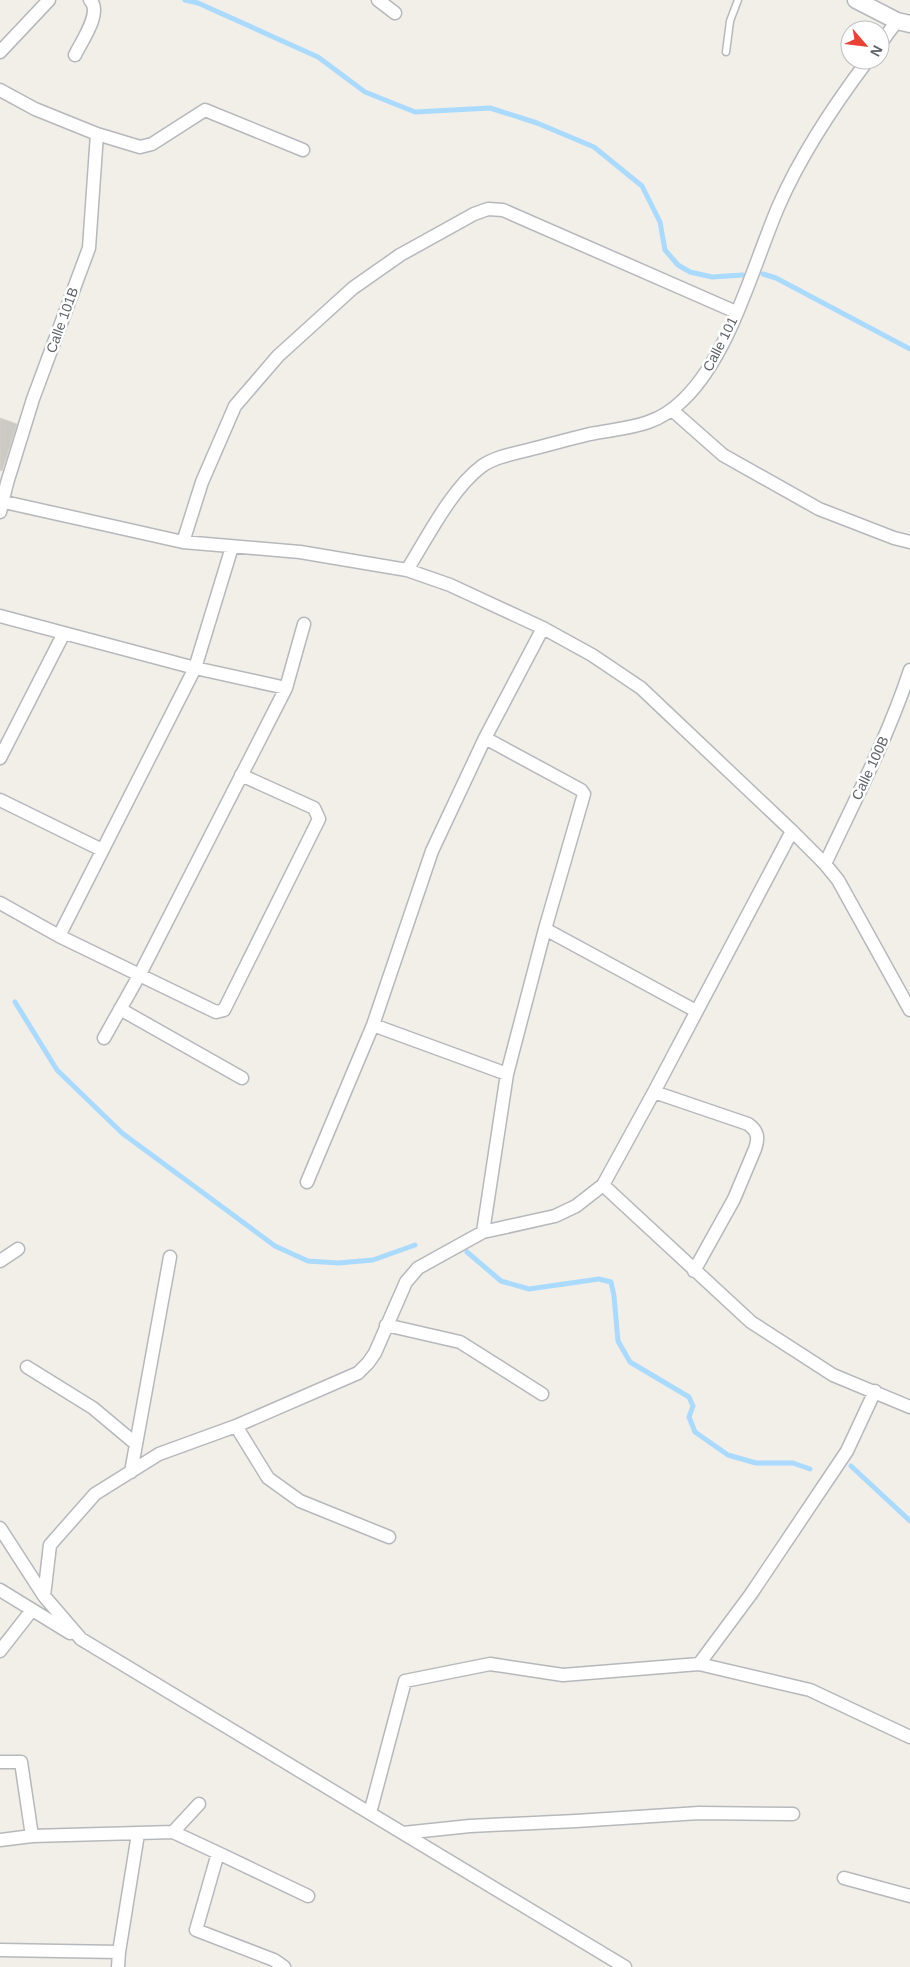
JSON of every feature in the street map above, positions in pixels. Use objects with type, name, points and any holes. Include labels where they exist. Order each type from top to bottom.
[{"type":"street","points":[[0,52],[49,0]]},
{"type":"street","points":[[75,55],[95,14],[94,3],[90,0]]},
{"type":"street","points":[[378,0],[395,13]]},
{"type":"street","points":[[856,0],[904,23],[890,35]]},
{"type":"street","name":"Calle 101","points":[[408,570],[451,500],[466,481],[482,466],[498,457],[590,434],[638,426],[656,420],[672,410],[703,377],[718,353],[780,204],[800,164],[823,124],[861,70]]},
{"type":"street","points":[[0,90],[35,109],[97,134],[140,147],[146,147],[205,110],[303,150]]},
{"type":"street","name":"Calle 101B","points":[[1,505],[33,400],[89,248],[97,134]]},
{"type":"street","points":[[183,542],[202,482],[236,406],[278,356],[353,288],[400,255],[474,214],[488,209],[503,210],[736,312]]},
{"type":"street","points":[[672,410],[723,455],[819,509],[894,538],[910,542]]},
{"type":"street","points":[[1,505],[183,542],[300,552],[408,570],[450,585],[543,628],[592,655],[641,688],[825,864],[838,880],[910,1010]]},
{"type":"street","points":[[59,936],[194,668],[232,547]]},
{"type":"street","points":[[0,616],[194,668],[286,688]]},
{"type":"street","points":[[104,1038],[140,974],[286,688],[304,624]]},
{"type":"street","points":[[307,1182],[373,1025],[432,851],[484,738],[543,628]]},
{"type":"street","points":[[0,758],[64,633]]},
{"type":"street","name":"Calle 100B","points":[[825,864],[878,752],[900,701],[910,670]]},
{"type":"street","points":[[483,1232],[507,1074],[545,929],[584,794],[581,790],[484,738]]},
{"type":"street","points":[[0,903],[59,936],[216,1012],[224,1010],[319,819],[314,808],[242,775]]},
{"type":"street","points":[[0,800],[102,850]]},
{"type":"street","points":[[44,1596],[50,1545],[95,1494],[159,1454],[236,1426],[358,1373],[368,1364],[406,1282],[418,1268],[483,1232],[555,1216],[576,1206],[603,1185],[792,831]]},
{"type":"street","points":[[545,929],[696,1010]]},
{"type":"street","points":[[120,1009],[242,1078]]},
{"type":"street","points":[[373,1025],[507,1074]]},
{"type":"street","points":[[654,1092],[748,1124],[754,1128],[757,1134],[756,1149],[734,1199],[694,1271]]},
{"type":"street","points":[[603,1185],[751,1322],[833,1374],[910,1407]]},
{"type":"street","points":[[0,1261],[18,1249]]},
{"type":"street","points":[[131,1472],[170,1257]]},
{"type":"street","points":[[386,1325],[460,1342],[542,1394]]},
{"type":"street","points":[[27,1367],[93,1408],[136,1444]]},
{"type":"street","points":[[698,1664],[752,1594],[848,1450],[875,1391]]},
{"type":"street","points":[[236,1426],[268,1478],[284,1490],[300,1501],[389,1537]]},
{"type":"street","points":[[0,1528],[44,1596],[81,1639]]},
{"type":"street","points":[[0,1590],[625,1967]]},
{"type":"street","points":[[0,1652],[32,1610]]},
{"type":"street","points":[[370,1813],[404,1681],[490,1664],[563,1675],[698,1664],[810,1690],[909,1735]]},
{"type":"street","points":[[0,1762],[21,1762],[32,1836]]},
{"type":"street","points":[[173,1832],[199,1804]]},
{"type":"street","points":[[403,1833],[470,1826],[585,1821],[699,1812],[793,1814]]},
{"type":"street","points":[[0,1840],[32,1836],[173,1832],[308,1896]]},
{"type":"street","points":[[118,1967],[138,1834]]},
{"type":"street","points":[[218,1853],[196,1930],[274,1960],[284,1967]]},
{"type":"street","points":[[844,1878],[910,1896]]},
{"type":"street","points":[[0,1950],[119,1952]]},
{"type":"lane","points":[[726,52],[730,21],[738,0]]},
{"type":"building","points":[[0,418],[17,424],[2,471],[0,470]]},
{"type":"waterway","points":[[185,0],[198,3],[318,57],[365,92],[415,112],[490,108],[537,123],[594,147],[642,186],[660,222],[665,250],[678,265],[690,272],[712,277],[743,275]]},
{"type":"waterway","points":[[763,274],[776,278],[910,349]]},
{"type":"waterway","points":[[15,1002],[57,1070],[122,1133],[275,1246],[308,1261],[338,1263],[373,1260],[415,1245]]},
{"type":"waterway","points":[[467,1252],[501,1281],[529,1289],[599,1279],[611,1282],[618,1341],[630,1362],[689,1397],[693,1406],[689,1417],[695,1432],[728,1455],[756,1463],[793,1463],[810,1469]]},
{"type":"waterway","points":[[851,1466],[910,1521]]}]
